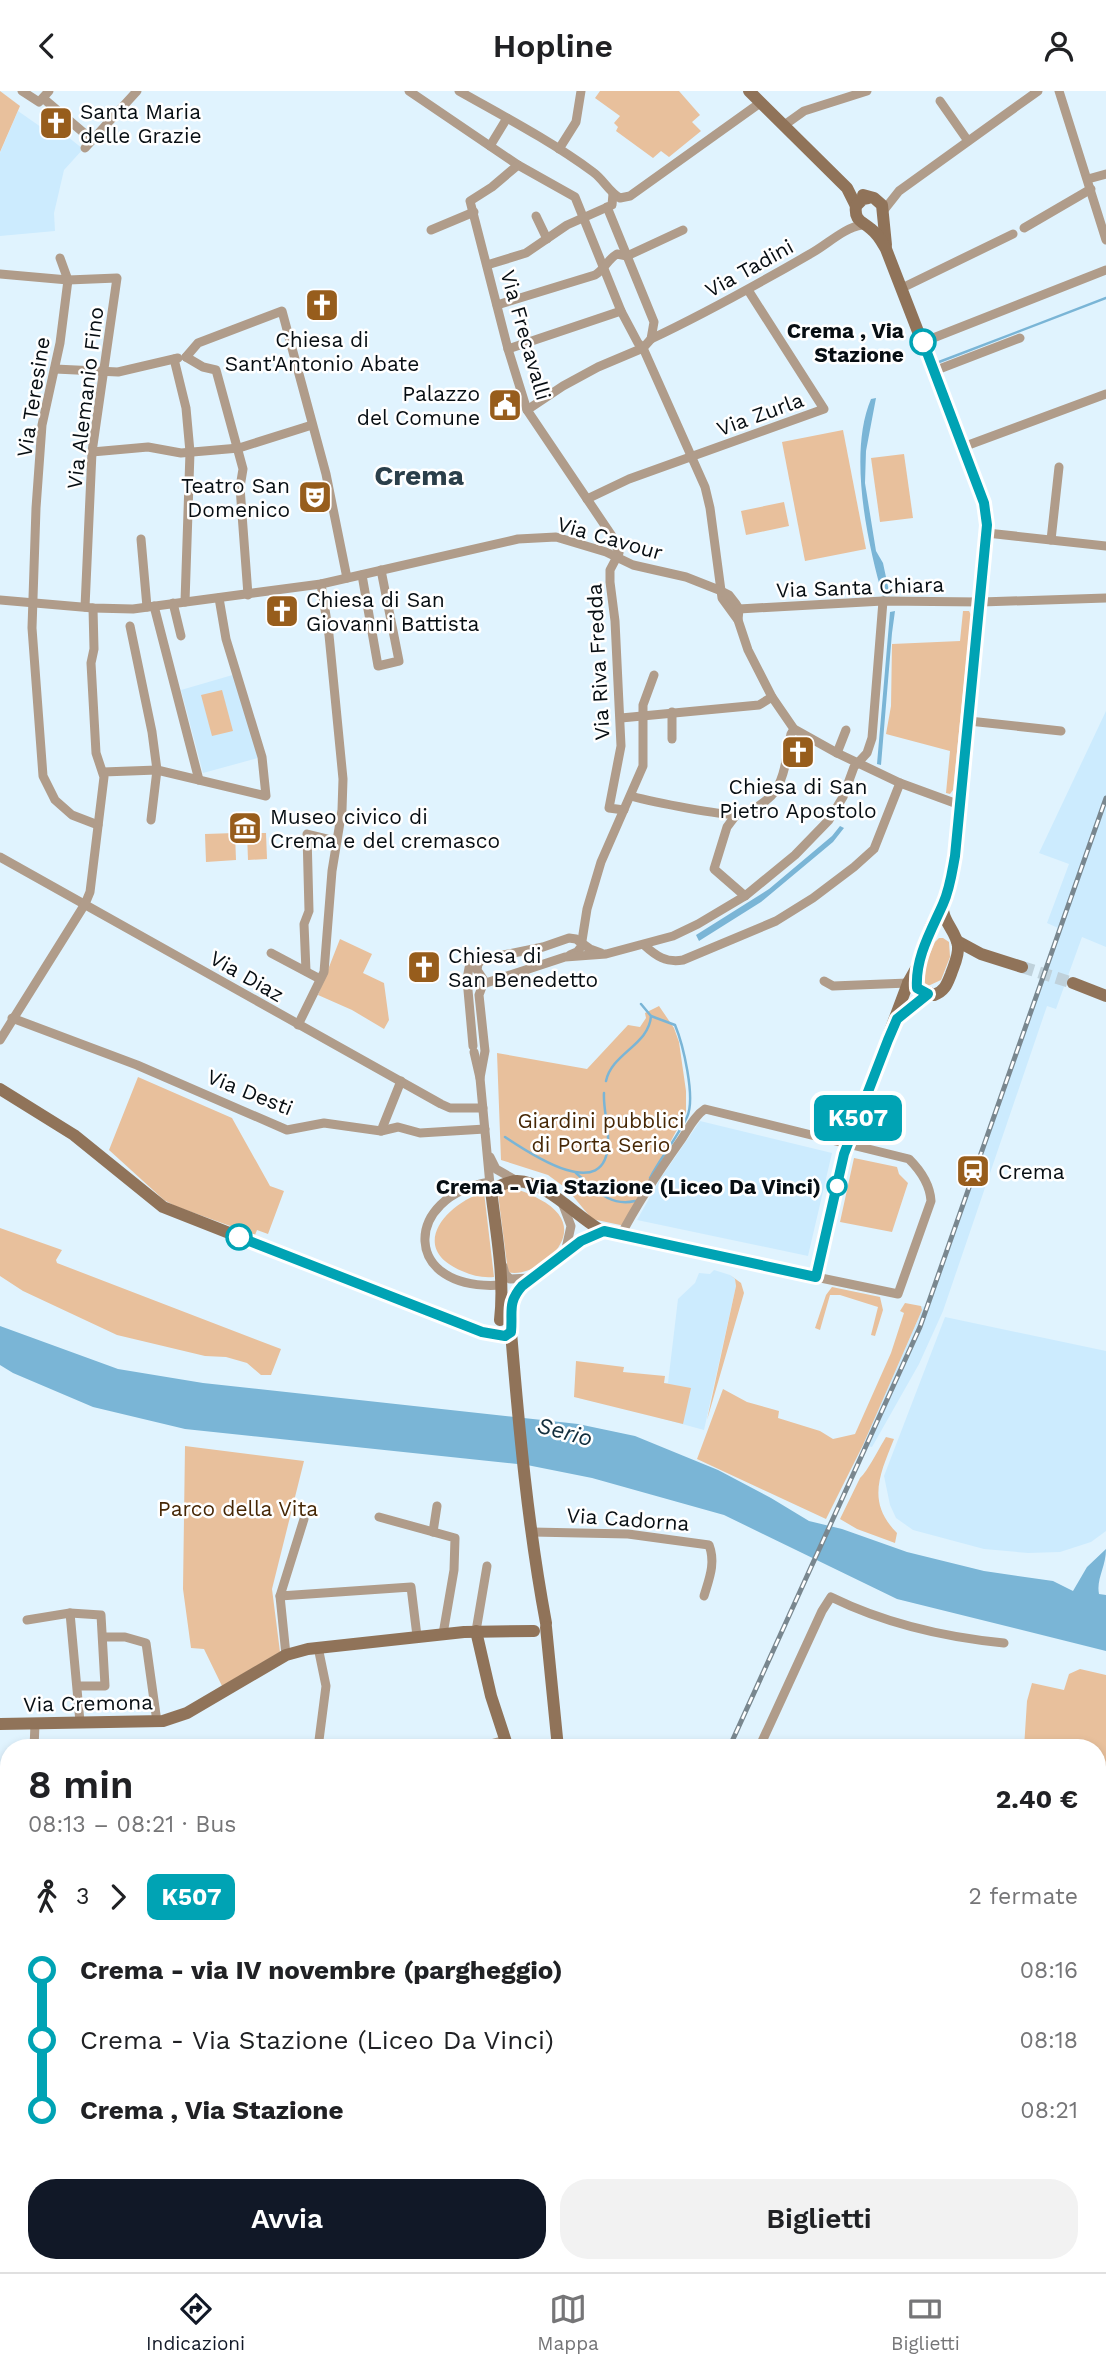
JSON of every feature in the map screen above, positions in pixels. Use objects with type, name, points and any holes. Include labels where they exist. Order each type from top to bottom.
[{"type":"street","points":[[22,91],[39,103],[46,95],[91,139]]},
{"type":"street","points":[[85,148],[137,91]]},
{"type":"street","points":[[409,91],[419,95],[518,165],[575,197],[621,311],[643,348],[693,457],[710,508],[722,598],[738,621],[748,650],[772,697],[794,729],[900,783],[960,805]]},
{"type":"street","points":[[459,91],[559,149],[597,175],[612,194],[620,198],[631,196],[760,103]]},
{"type":"street","points":[[559,149],[576,121],[581,91]]},
{"type":"street","points":[[749,91],[847,188],[856,206],[856,217],[886,249]]},
{"type":"street","points":[[783,127],[804,111],[867,91]]},
{"type":"street","points":[[865,226],[876,225],[899,191],[1038,91]]},
{"type":"street","points":[[1059,91],[1106,240]]},
{"type":"street","points":[[940,101],[968,141]]},
{"type":"street","points":[[490,146],[507,118]]},
{"type":"street","points":[[431,230],[474,212],[470,201],[518,165]]},
{"type":"street","points":[[1088,179],[1106,174]]},
{"type":"street","points":[[816,1277],[848,1143],[897,1019],[918,988],[917,967],[931,926],[943,903],[954,865],[987,533],[984,503],[886,249],[882,205],[847,188]]},
{"type":"street","points":[[1024,228],[1091,189]]},
{"type":"street","points":[[856,206],[863,199],[899,191]]},
{"type":"street","points":[[487,265],[526,253],[583,217],[607,207],[613,202],[612,194]]},
{"type":"street","points":[[527,411],[563,386],[598,367],[643,348],[651,339],[654,323],[607,207]]},
{"type":"street","name":"Via Frecavalli","points":[[474,212],[508,349],[527,411],[612,536],[618,557]]},
{"type":"street","points":[[536,216],[547,239]]},
{"type":"street","name":"Via Tadini","points":[[651,339],[703,315],[815,252],[849,228],[865,226]]},
{"type":"street","points":[[497,305],[595,275],[604,270],[610,258],[617,254],[627,256],[683,230]]},
{"type":"street","points":[[902,288],[1013,234]]},
{"type":"street","points":[[0,274],[68,280],[60,258]]},
{"type":"street","points":[[923,342],[1106,270]]},
{"type":"street","name":"Via Alemanio Fino","points":[[0,1041],[90,892],[103,772],[96,753],[91,663],[94,649],[89,608],[92,452],[117,278],[68,280]]},
{"type":"street","name":"Via Teresine","points":[[68,280],[55,369],[42,425],[32,604],[43,776],[55,800],[72,815],[98,825]]},
{"type":"street","name":"Via Zurla","points":[[693,457],[824,409],[748,289]]},
{"type":"street","points":[[186,357],[198,343],[282,311],[326,474],[347,578]]},
{"type":"street","points":[[508,349],[621,311]]},
{"type":"street","points":[[934,371],[1020,338]]},
{"type":"street","points":[[55,369],[118,372],[186,357],[203,367],[216,370],[243,468],[240,487],[248,595]]},
{"type":"street","points":[[174,359],[186,408],[190,453],[185,602]]},
{"type":"street","points":[[962,447],[1106,394]]},
{"type":"street","points":[[92,452],[148,447],[190,453],[239,449],[312,425]]},
{"type":"street","points":[[587,499],[629,479],[693,457]]},
{"type":"street","points":[[1051,540],[1059,467]]},
{"type":"street","points":[[987,533],[1106,546]]},
{"type":"street","name":"Via Cavour","points":[[0,600],[133,609],[321,585],[447,554],[539,537],[564,539],[606,552],[633,565],[686,577],[719,590]]},
{"type":"street","points":[[141,539],[151,606],[199,780]]},
{"type":"street","name":"Via Riva Fredda","points":[[618,557],[610,570],[610,582],[615,621],[621,746],[609,808],[624,810]]},
{"type":"street","points":[[362,575],[378,666],[399,661],[381,571]]},
{"type":"street","points":[[298,1025],[324,972],[336,841],[342,810],[342,765],[321,585]]},
{"type":"street","points":[[719,590],[729,595],[739,609],[738,621]]},
{"type":"street","points":[[103,772],[157,770],[266,796],[262,757],[226,639],[219,598]]},
{"type":"street","name":"Via Santa Chiara","points":[[739,609],[883,601],[1106,599]]},
{"type":"street","points":[[565,957],[606,954],[644,945],[691,928],[745,896],[795,855],[829,820],[843,797],[857,763],[867,753],[872,738],[883,601]]},
{"type":"street","points":[[173,604],[181,636]]},
{"type":"street","points":[[130,626],[157,770],[151,820]]},
{"type":"street","points":[[480,1078],[485,1051],[479,992],[485,982],[578,952],[582,944],[587,909],[601,862],[643,766],[643,705],[654,674]]},
{"type":"street","points":[[621,718],[759,705],[772,697]]},
{"type":"street","points":[[672,712],[672,739]]},
{"type":"street","points":[[968,721],[1061,730]]},
{"type":"street","points":[[631,796],[736,815],[745,814],[772,795],[783,773],[794,729]]},
{"type":"street","points":[[837,753],[846,730]]},
{"type":"street","points":[[644,945],[663,959],[671,962],[683,960],[762,928],[797,908],[854,867],[874,849],[900,783]]},
{"type":"street","points":[[736,815],[727,827],[714,869],[745,896]]},
{"type":"street","points":[[306,971],[304,924],[309,911],[307,834],[336,841]]},
{"type":"street","name":"Via Diaz","points":[[0,857],[450,1108],[483,1108]]},
{"type":"street","points":[[824,981],[833,986],[918,988],[934,995],[944,989],[957,958],[956,939],[944,918],[943,903]]},
{"type":"street","points":[[927,944],[937,933],[948,933],[981,954],[1022,967]]},
{"type":"street","points":[[557,1739],[550,1676],[539,1626],[536,1571],[514,1373],[503,1328],[507,1282],[499,1251],[490,1186],[467,972],[474,961],[484,957],[543,947],[567,939],[574,939],[592,951],[606,954]]},
{"type":"street","points":[[271,953],[320,979]]},
{"type":"street","points":[[957,958],[981,954]]},
{"type":"street","points":[[484,957],[477,970],[485,982]]},
{"type":"street","points":[[1073,983],[1106,996]]},
{"type":"street","points":[[897,1019],[918,988]]},
{"type":"street","name":"Via Desti","points":[[12,1018],[137,1065],[287,1130],[324,1123],[380,1131],[398,1127],[420,1133],[485,1129]]},
{"type":"street","points":[[380,1131],[401,1081]]},
{"type":"street","points":[[0,1089],[74,1135],[163,1207],[477,1330],[503,1328]]},
{"type":"street","points":[[487,1146],[496,1169],[517,1181],[540,1189],[604,1231],[621,1235],[816,1277],[898,1294],[931,1201],[930,1191],[923,1174],[909,1159],[712,1109],[703,1110],[643,1196],[621,1235]]},
{"type":"street","points":[[517,1181],[490,1186],[469,1186],[441,1204],[429,1221],[424,1244],[430,1261],[448,1277],[465,1284],[482,1286],[531,1278]]},
{"type":"street","points":[[560,1201],[572,1226],[565,1253]]},
{"type":"street","points":[[503,1328],[514,1294],[531,1278],[587,1237],[604,1231]]},
{"type":"street","points":[[433,1532],[437,1506]]},
{"type":"street","points":[[379,1517],[456,1538],[454,1570],[443,1634]]},
{"type":"street","points":[[286,1655],[280,1596],[303,1519]]},
{"type":"street","name":"Via Cadorna","points":[[532,1532],[628,1534],[709,1545],[712,1567],[704,1596]]},
{"type":"street","points":[[487,1566],[476,1631],[504,1739]]},
{"type":"street","points":[[280,1596],[411,1587],[417,1636]]},
{"type":"street","points":[[763,1739],[831,1597],[854,1609],[909,1628],[1004,1643]]},
{"type":"street","points":[[70,1613],[80,1722]]},
{"type":"street","points":[[27,1620],[70,1613],[101,1615],[105,1686],[78,1686]]},
{"type":"street","name":"Via Cremona","points":[[0,1724],[157,1722],[187,1713],[286,1655],[318,1647],[539,1626]]},
{"type":"street","points":[[103,1637],[125,1637],[146,1643],[157,1722]]},
{"type":"street","points":[[318,1647],[326,1686],[319,1739]]},
{"type":"street","points":[[35,1739],[36,1724]]},
{"type":"shaded area","points":[[18,111],[58,139],[63,133],[83,149],[64,170],[54,213],[55,231],[0,236],[0,153]]},
{"type":"shaded area","points":[[236,674],[258,758],[203,773],[181,690]]},
{"type":"shaded area","points":[[1106,711],[1106,947],[1082,937],[1056,1009],[1047,1006],[943,1311],[919,1364],[872,1447],[863,1445],[922,1310],[921,1306],[925,1307],[1058,928],[1047,923],[1069,864],[1039,853]]},
{"type":"shaded area","points":[[700,1121],[832,1153],[808,1256],[637,1220],[660,1179]]},
{"type":"shaded area","points":[[714,1270],[730,1275],[735,1279],[736,1286],[704,1430],[660,1418],[664,1383],[668,1383],[678,1299],[695,1283],[699,1273],[710,1274]]},
{"type":"shaded area","points":[[945,1317],[1106,1351],[1106,1531],[1091,1542],[1060,1552],[1028,1553],[984,1549],[913,1530],[896,1518],[890,1505],[884,1476]]},
{"type":"green space","points":[[0,91],[20,106],[0,152]]},
{"type":"green space","points":[[600,91],[679,91],[700,115],[692,122],[701,131],[669,157],[661,151],[653,158],[616,131],[618,127],[614,123],[620,116],[595,98]]},
{"type":"green space","points":[[843,430],[866,549],[805,561],[782,442]]},
{"type":"green space","points":[[904,454],[913,518],[880,522],[871,458]]},
{"type":"green space","points":[[784,502],[789,526],[746,535],[741,511]]},
{"type":"green space","points":[[963,611],[969,611],[971,615],[953,790],[950,794],[946,793],[950,751],[886,734],[891,706],[892,644],[960,641]]},
{"type":"green space","points":[[222,690],[233,731],[212,736],[201,695]]},
{"type":"green space","points":[[235,833],[236,860],[206,862],[205,834]]},
{"type":"green space","points":[[247,833],[266,833],[267,859],[248,860]]},
{"type":"green space","points":[[939,938],[949,942],[950,957],[941,980],[928,986],[924,984],[921,975]]},
{"type":"green space","points":[[340,939],[372,954],[363,973],[384,983],[389,1020],[384,1029],[352,1010],[318,995]]},
{"type":"green space","name":"Giardini pubblici di Porta Serio","points":[[659,1006],[674,1028],[679,1042],[686,1091],[686,1113],[625,1226],[592,1219],[567,1189],[548,1175],[501,1160],[497,1053],[587,1069],[628,1025],[640,1027],[646,1018],[645,1013]]},
{"type":"green space","points":[[138,1077],[232,1118],[270,1186],[284,1191],[268,1234],[257,1230],[255,1235],[175,1206],[164,1200],[109,1150]]},
{"type":"green space","points":[[854,1158],[897,1167],[899,1174],[908,1183],[892,1232],[840,1222]]},
{"type":"green space","points":[[502,1188],[521,1191],[539,1199],[556,1212],[564,1225],[563,1239],[556,1251],[532,1269],[519,1273],[508,1272],[498,1194]]},
{"type":"green space","points":[[484,1192],[494,1277],[470,1274],[446,1261],[437,1251],[435,1239],[438,1227],[446,1216],[457,1206]]},
{"type":"green space","points":[[0,1228],[62,1250],[57,1263],[281,1349],[271,1375],[261,1375],[247,1363],[226,1357],[205,1356],[117,1335],[23,1291],[0,1276]]},
{"type":"green space","points":[[730,1275],[741,1283],[744,1293],[707,1420],[736,1286],[735,1279]]},
{"type":"green space","points":[[832,1287],[880,1297],[883,1310],[875,1336],[871,1335],[878,1307],[840,1295],[830,1295],[820,1330],[815,1328],[826,1295]]},
{"type":"green space","points":[[905,1303],[921,1306],[922,1310],[863,1445],[826,1519],[697,1459],[723,1389],[747,1402],[779,1411],[778,1418],[820,1431],[833,1439],[855,1434],[891,1353],[904,1313],[900,1311]]},
{"type":"green space","points":[[576,1361],[624,1367],[623,1372],[665,1376],[664,1383],[691,1388],[683,1424],[574,1397]]},
{"type":"green space","points":[[886,1437],[894,1439],[881,1476],[879,1499],[881,1510],[897,1533],[895,1543],[857,1529],[840,1519],[860,1478]]},
{"type":"green space","name":"Parco della Vita","points":[[185,1446],[304,1461],[272,1589],[280,1652],[222,1686],[204,1649],[191,1648],[183,1589]]},
{"type":"green space","points":[[1080,1669],[1106,1675],[1106,1739],[1025,1739],[1027,1701],[1032,1683],[1064,1690],[1069,1674]]},
{"type":"water","points":[[876,398],[866,451],[865,483],[876,551],[883,563],[890,596],[883,597],[866,524],[860,471],[864,421],[871,399]]},
{"type":"water","points":[[895,611],[881,765],[877,764],[890,612]]},
{"type":"water","points":[[840,826],[844,828],[833,842],[761,902],[699,941],[696,935],[769,889],[832,836]]},
{"type":"water","name":"Serio","points":[[0,1326],[118,1369],[203,1383],[578,1424],[635,1436],[718,1470],[809,1521],[842,1529],[907,1552],[984,1571],[1053,1581],[1073,1591],[1087,1567],[1106,1549],[1098,1588],[1099,1594],[1106,1595],[1106,1651],[897,1599],[724,1515],[592,1478],[527,1465],[185,1429],[93,1407],[0,1365]]},
{"type":"waterway","points":[[939,362],[1106,298]]},
{"type":"waterway","points":[[606,1081],[615,1063],[649,1026],[651,1016],[641,1004]]},
{"type":"waterway","points":[[650,1178],[687,1117],[690,1097],[685,1057],[675,1025],[651,1016]]},
{"type":"waterway","points":[[505,1137],[531,1154],[565,1169],[581,1173],[595,1170],[604,1161],[608,1142],[604,1093]]},
{"type":"waterway","points":[[576,1173],[610,1199],[635,1201]]},
{"type":"tunnel","points":[[1022,967],[1073,983]]},
{"type":"railway","points":[[733,1739],[920,1327],[1106,798]]},
{"type":"bus line","name":"K507","points":[[239,1237],[482,1332],[502,1336],[507,1336],[512,1329],[511,1304],[514,1294],[581,1241],[604,1231],[816,1277],[844,1154],[888,1040],[897,1019],[907,1008],[928,994],[917,988],[917,967],[931,926],[946,897],[955,856],[987,525],[984,503],[923,342]]},
{"type":"place","name":"Santa Maria delle Grazie","points":[[56,123]]},
{"type":"place","name":"Chiesa di Sant'Antonio Abate","points":[[322,305]]},
{"type":"place","name":"Crema , Via Stazione","points":[[923,342]]},
{"type":"place","name":"Palazzo del Comune","points":[[505,405]]},
{"type":"place","name":"Teatro San Domenico","points":[[315,497]]},
{"type":"place","name":"Chiesa di San Giovanni Battista","points":[[282,611]]},
{"type":"place","name":"Chiesa di San Pietro Apostolo","points":[[798,752]]},
{"type":"place","name":"Museo civico di Crema e del cremasco","points":[[245,828]]},
{"type":"place","name":"Chiesa di San Benedetto","points":[[424,967]]},
{"type":"place","name":"Crema","points":[[973,1171]]},
{"type":"place","name":"Crema - Via Stazione (Liceo Da Vinci)","points":[[837,1186]]},
{"type":"district","name":"Crema","points":[[419,475]]}]
